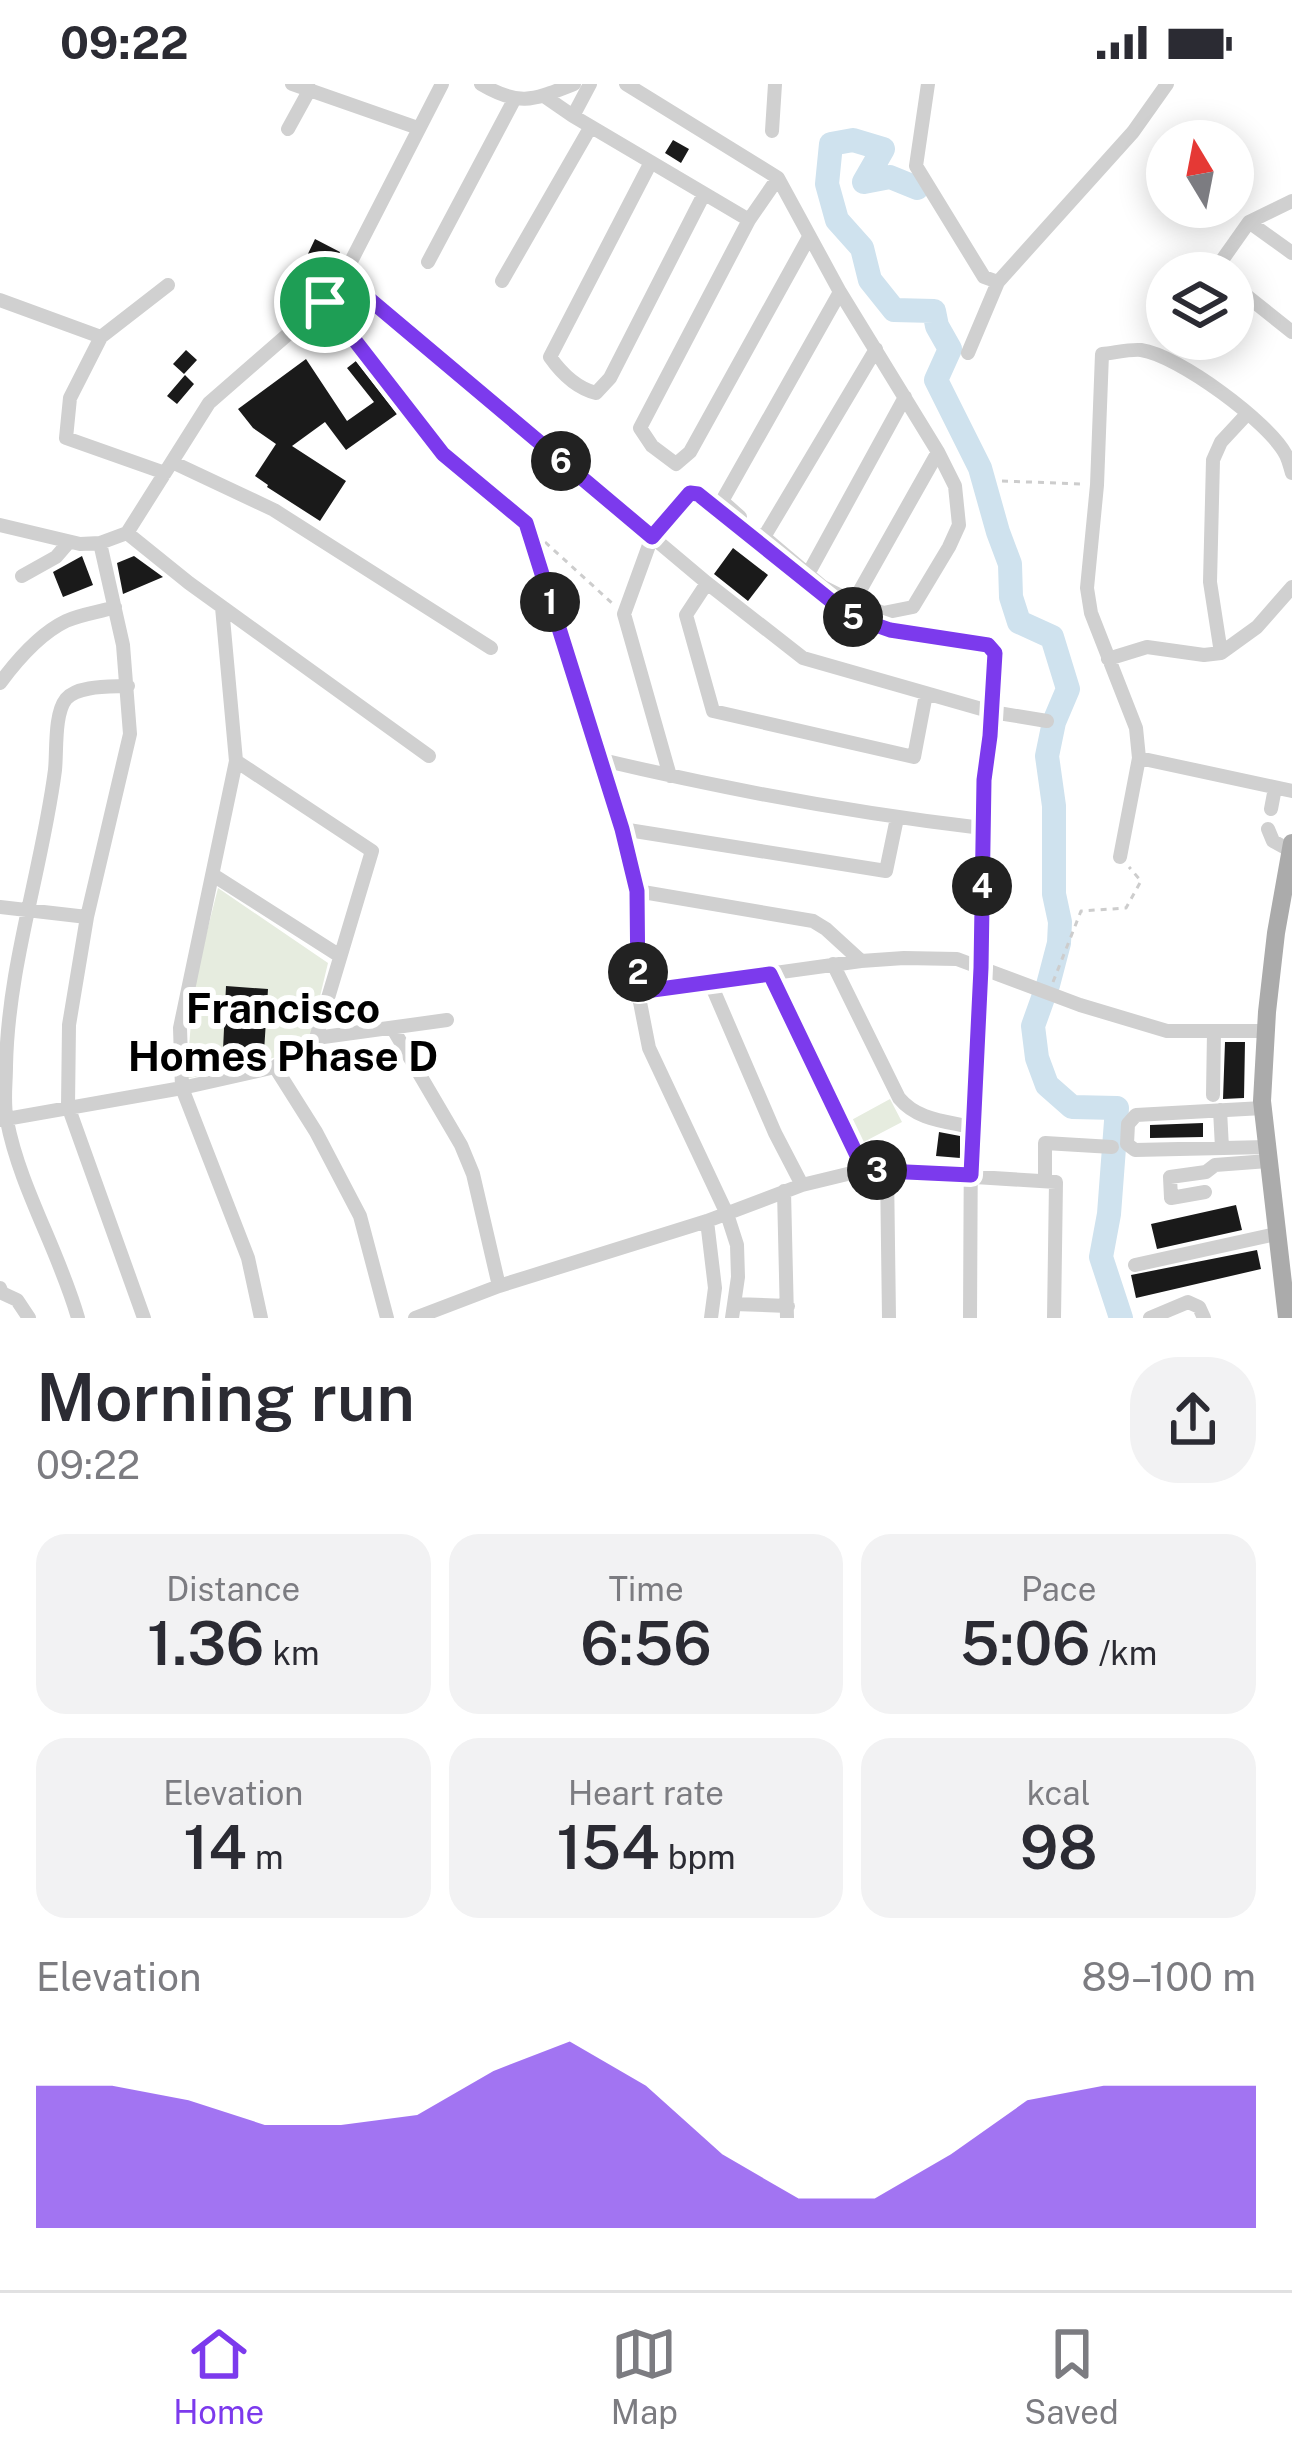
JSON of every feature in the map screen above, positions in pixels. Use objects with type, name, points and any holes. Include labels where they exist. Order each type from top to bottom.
[{"type":"main road","points":[[1287,1318],[1263,1108],[1264,1031],[1291,847]]},
{"type":"street","points":[[292,84],[418,128]]},
{"type":"street","points":[[3,529],[100,543],[127,533],[209,403],[325,302],[343,277],[442,84]]},
{"type":"street","points":[[481,84],[514,100],[544,96],[574,84]]},
{"type":"street","points":[[572,116],[590,84]]},
{"type":"street","points":[[626,84],[778,178],[840,292],[938,452],[958,499],[959,525],[913,607],[883,613],[823,587],[722,501],[840,292]]},
{"type":"street","points":[[772,131],[776,84]]},
{"type":"street","points":[[928,84],[916,166],[984,278],[998,282]]},
{"type":"street","points":[[968,353],[998,282],[1133,132],[1167,84]]},
{"type":"street","points":[[288,129],[310,89]]},
{"type":"street","points":[[544,96],[749,220]]},
{"type":"street","points":[[428,262],[514,100]]},
{"type":"street","points":[[502,281],[590,128]]},
{"type":"street","points":[[650,164],[550,357],[582,389],[596,393],[610,378],[704,196]]},
{"type":"street","points":[[778,178],[749,220],[640,428],[652,446],[676,464],[690,452],[809,237]]},
{"type":"street","points":[[1254,220],[1292,201]]},
{"type":"street","points":[[1254,226],[1292,254]]},
{"type":"street","points":[[343,277],[707,584],[802,658],[992,712],[1047,721]]},
{"type":"street","points":[[168,285],[101,337],[70,398],[66,438],[168,467],[274,510],[491,648]]},
{"type":"street","points":[[0,299],[101,337]]},
{"type":"street","points":[[325,302],[443,454],[526,523],[637,891],[638,992],[649,1048],[737,1245],[733,1311],[788,1312],[784,1191]]},
{"type":"street","points":[[1254,302],[1292,332]]},
{"type":"street","points":[[764,537],[876,349]]},
{"type":"street","points":[[1120,857],[1139,758],[1136,728],[1090,613],[1087,588],[1102,354],[1141,350],[1182,364],[1220,391],[1286,452],[1292,473]]},
{"type":"street","points":[[808,574],[905,397]]},
{"type":"street","points":[[1221,653],[1210,582],[1213,460],[1221,442],[1247,414]]},
{"type":"street","points":[[854,601],[938,452]]},
{"type":"street","points":[[670,776],[623,614],[652,537],[690,493],[698,494],[850,616],[890,630],[993,648],[971,1127],[970,1318]]},
{"type":"street","points":[[127,533],[430,756]]},
{"type":"street","points":[[22,576],[56,557],[69,542]]},
{"type":"street","points":[[100,543],[128,686],[130,734],[87,917],[69,1025],[68,1106],[144,1318]]},
{"type":"street","points":[[707,584],[686,615],[713,712],[914,757],[926,694]]},
{"type":"street","points":[[1108,659],[1147,647],[1221,653],[1258,627],[1292,586]]},
{"type":"street","points":[[0,683],[38,641],[66,621],[115,607]]},
{"type":"street","points":[[222,607],[236,761],[180,1028],[182,1088],[248,1258],[261,1318]]},
{"type":"street","points":[[78,1318],[3,1119],[7,1045],[13,979],[55,770],[63,704],[73,694],[128,686]]},
{"type":"street","points":[[1139,758],[1292,795]]},
{"type":"street","points":[[598,759],[897,818],[982,828]]},
{"type":"street","points":[[236,761],[372,851],[316,1038]]},
{"type":"street","points":[[1275,788],[1273,809],[1292,795]]},
{"type":"street","points":[[622,829],[886,872],[897,818]]},
{"type":"street","points":[[1268,830],[1274,841],[1291,847]]},
{"type":"street","points":[[213,875],[340,956]]},
{"type":"street","points":[[637,891],[813,921],[861,962]]},
{"type":"street","points":[[0,907],[87,917]]},
{"type":"street","points":[[638,992],[833,964],[957,959],[1167,1031],[1264,1031]]},
{"type":"street","points":[[833,964],[898,1098],[919,1116],[971,1127]]},
{"type":"street","points":[[770,974],[864,1170]]},
{"type":"street","points":[[710,982],[802,1185]]},
{"type":"street","points":[[3,1119],[275,1067],[316,1038],[448,1020]]},
{"type":"street","points":[[393,1029],[461,1145],[499,1286]]},
{"type":"street","points":[[1213,1095],[1214,1031]]},
{"type":"street","points":[[275,1067],[360,1216],[388,1318]]},
{"type":"street","points":[[1263,1108],[1136,1115],[1128,1124],[1127,1144],[1135,1150],[1222,1148],[1268,1154]]},
{"type":"street","points":[[1220,1110],[1222,1148]]},
{"type":"street","points":[[1045,1181],[1045,1143],[1112,1147]]},
{"type":"street","points":[[1205,1192],[1171,1198],[1170,1178],[1268,1154]]},
{"type":"street","points":[[415,1318],[802,1185],[864,1170],[1056,1182],[1054,1318]]},
{"type":"street","points":[[886,1170],[889,1318]]},
{"type":"street","points":[[707,1221],[715,1288],[711,1318]]},
{"type":"street","points":[[1136,1265],[1276,1234]]},
{"type":"street","points":[[0,1291],[17,1300],[29,1318]]},
{"type":"street","points":[[1150,1318],[1188,1302],[1199,1306],[1204,1318]]},
{"type":"path","points":[[1002,481],[1097,485]]},
{"type":"path","points":[[526,523],[623,614]]},
{"type":"path","points":[[1053,994],[1053,982],[1082,911],[1126,908],[1141,880],[1120,857]]},
{"type":"shaded area","points":[[218,888],[328,963],[310,1038],[277,1057],[186,1079],[195,979]]},
{"type":"shaded area","points":[[890,1099],[902,1122],[858,1145],[846,1123]]},
{"type":"building","points":[[673,140],[689,149],[681,163],[665,153]]},
{"type":"building","points":[[315,239],[340,252],[331,271],[306,258]]},
{"type":"building","points":[[186,350],[197,360],[184,374],[173,364]]},
{"type":"building","points":[[306,359],[347,421],[374,402],[347,368],[356,361],[397,414],[346,450],[325,422],[292,446],[346,481],[320,521],[255,476],[276,444],[253,428],[238,409]]},
{"type":"building","points":[[185,375],[194,384],[177,404],[167,396]]},
{"type":"building","points":[[733,548],[768,575],[748,601],[714,574]]},
{"type":"building","points":[[82,556],[93,585],[63,597],[53,572]]},
{"type":"building","points":[[134,556],[163,577],[123,594],[117,563]]},
{"type":"building","points":[[226,986],[268,989],[264,1052],[223,1050]]},
{"type":"building","points":[[1225,1042],[1245,1042],[1244,1098],[1223,1099]]},
{"type":"building","points":[[1203,1123],[1203,1137],[1150,1138],[1150,1125]]},
{"type":"building","points":[[939,1132],[960,1136],[960,1158],[936,1156]]},
{"type":"building","points":[[1236,1205],[1242,1230],[1157,1249],[1151,1224]]},
{"type":"building","points":[[1257,1250],[1261,1269],[1136,1298],[1131,1275]]},
{"type":"waterway","points":[[917,188],[890,177],[864,182],[883,149],[853,140],[831,144],[827,184],[837,220],[862,248],[870,280],[894,310],[934,311],[950,349],[936,380],[980,468],[1010,564],[1011,597],[1019,622],[1052,637],[1068,689],[1047,756],[1054,806],[1054,894],[1060,922],[1048,985]]},
{"type":"waterway","points":[[1043,998],[1033,1026],[1047,1085],[1072,1107],[1117,1108],[1101,1257],[1121,1318]]},
{"type":"district","name":"Francisco Homes Phase D","points":[[283,1032]]},
{"type":"route","points":[[343,277],[652,537],[690,493],[698,494],[850,616],[890,630],[993,648],[971,1175],[864,1170],[770,974],[638,992],[637,891],[526,523],[443,454],[325,302],[343,277]]}]
